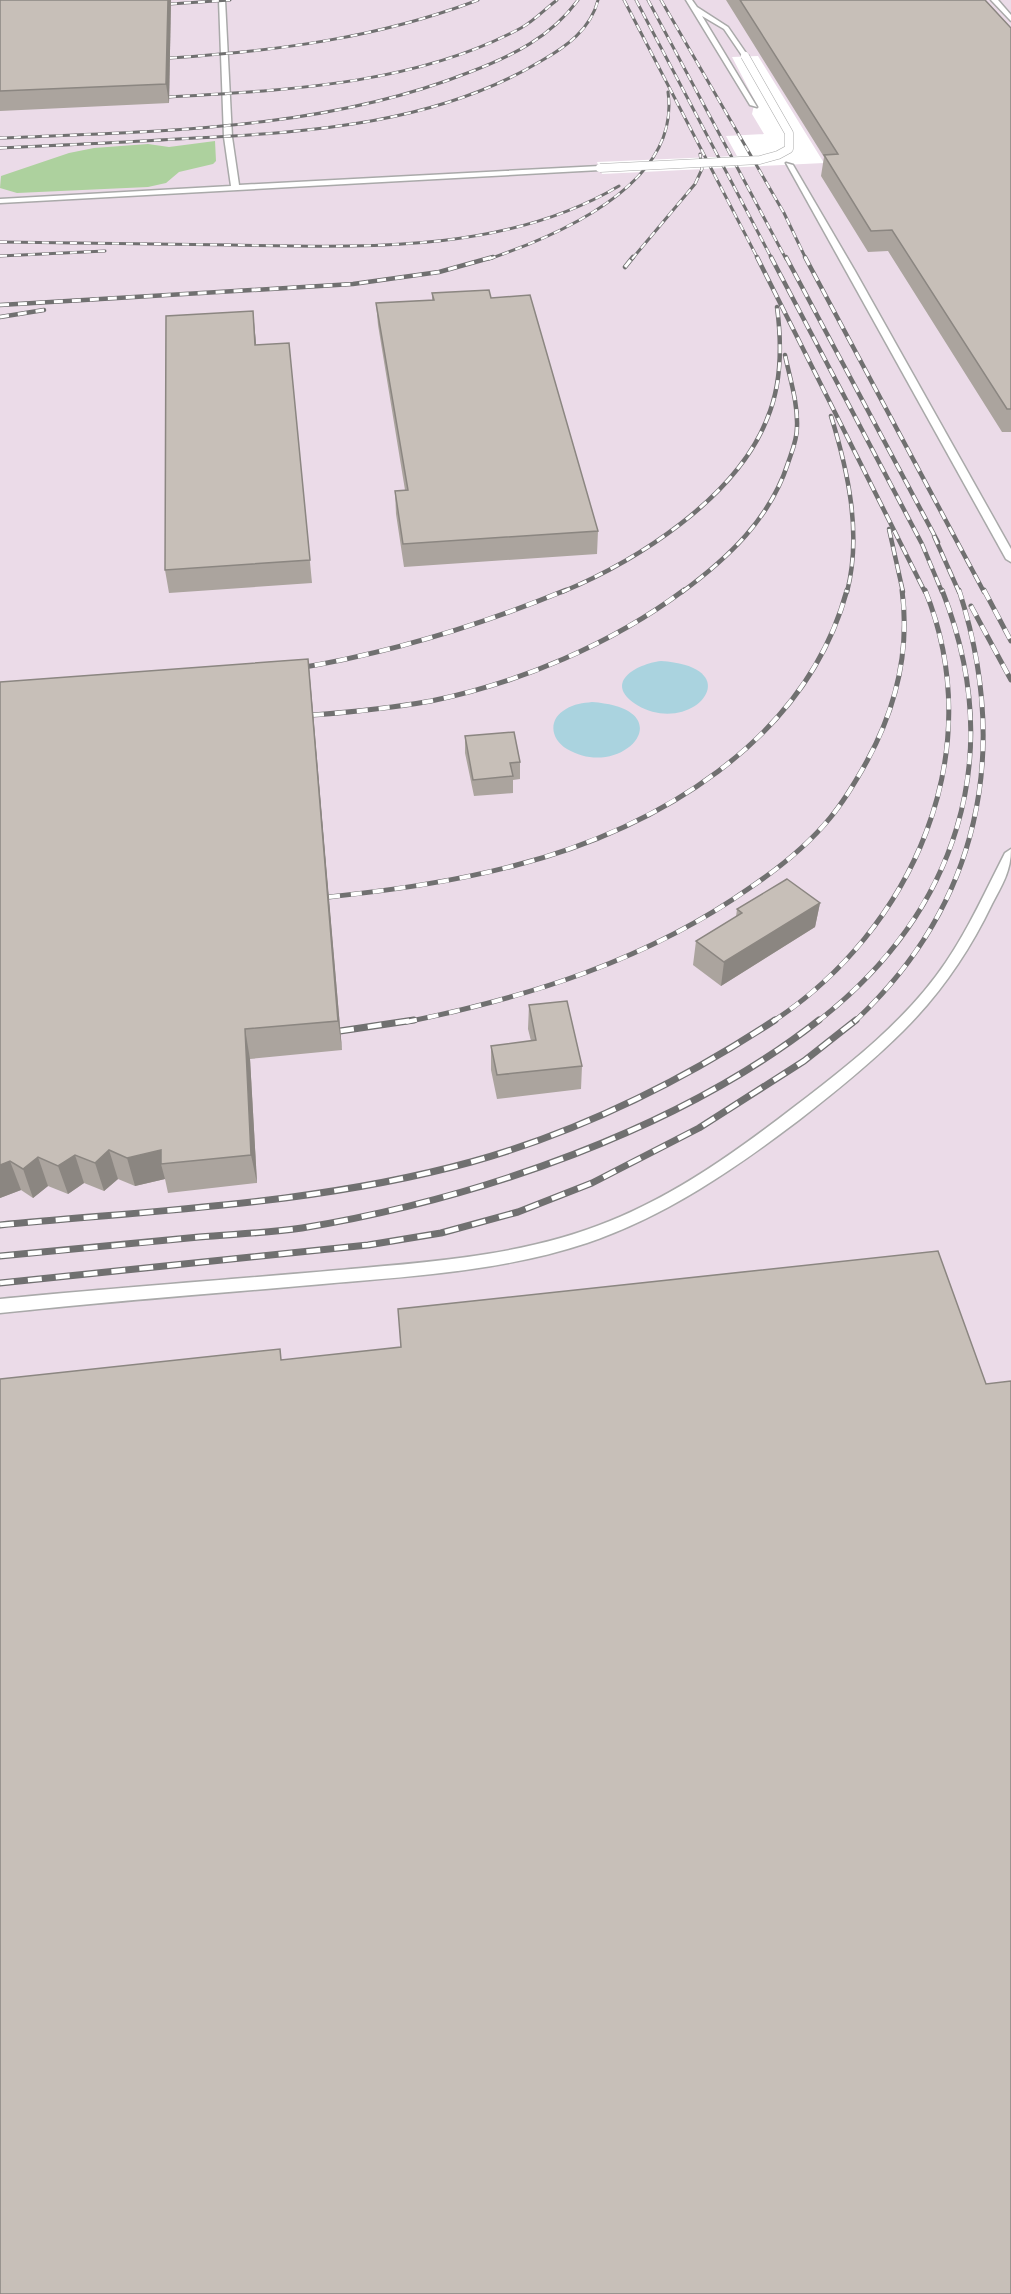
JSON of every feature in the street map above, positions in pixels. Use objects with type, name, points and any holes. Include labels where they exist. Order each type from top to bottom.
[{"type":"lane","points":[[222,0],[228,137],[235,187]]},
{"type":"lane","points":[[689,0],[754,105]]},
{"type":"lane","points":[[994,0],[1011,20]]},
{"type":"lane","points":[[0,201],[741,161],[783,154],[789,149],[789,133],[745,57],[726,28],[693,8]]},
{"type":"lane","points":[[789,165],[851,271],[1011,559]]},
{"type":"lane","points":[[0,1306],[471,1263],[568,1241],[612,1227],[661,1206],[753,1148],[848,1075],[887,1041],[939,982],[957,954],[1011,853]]},
{"type":"shaded area","points":[[0,0],[1011,0],[1011,2294],[0,2294]]},
{"type":"green space","points":[[215,141],[216,161],[213,164],[179,172],[166,183],[148,187],[17,193],[0,188],[1,176],[69,153],[94,148],[148,144],[169,147]]},
{"type":"water","points":[[661,661],[688,666],[703,675],[708,686],[704,698],[693,707],[677,713],[658,713],[637,705],[627,697],[622,689],[626,676],[642,666]]},
{"type":"water","points":[[592,702],[620,707],[635,717],[640,729],[635,740],[624,750],[607,757],[588,757],[567,749],[557,740],[553,729],[560,713],[572,706]]},
{"type":"pier","points":[[758,56],[824,163],[602,174],[597,162],[737,156],[726,136],[764,134],[752,114],[755,101],[732,57]]},
{"type":"building","points":[[0,0],[168,0],[166,84],[0,91]]},
{"type":"building","points":[[740,0],[985,0],[1011,28],[1011,409],[1007,409],[892,230],[871,231],[824,155],[838,154]]},
{"type":"building","points":[[489,290],[491,298],[530,295],[598,531],[403,544],[395,491],[408,490],[376,303],[434,300],[432,293]]},
{"type":"building","points":[[253,311],[255,345],[289,343],[310,560],[165,570],[166,316]]},
{"type":"building","points":[[308,659],[338,1021],[245,1029],[251,1155],[161,1164],[161,1150],[127,1158],[109,1150],[95,1163],[75,1155],[58,1166],[38,1157],[23,1169],[10,1161],[0,1165],[0,682]]},
{"type":"building","points":[[514,732],[520,762],[510,763],[513,776],[473,780],[465,736]]},
{"type":"building","points":[[787,879],[820,903],[724,962],[696,941],[742,913],[737,909]]},
{"type":"building","points":[[567,1001],[582,1066],[497,1075],[491,1046],[536,1040],[529,1005]]},
{"type":"building","points":[[938,1251],[986,1384],[1011,1381],[1011,2294],[0,2294],[0,1379],[280,1349],[281,1360],[401,1347],[398,1309]]},
{"type":"railway","points":[[170,4],[230,0]]},
{"type":"railway","points":[[170,58],[288,47],[326,41],[403,24],[478,0]]},
{"type":"railway","points":[[169,97],[304,87],[394,73],[438,62],[480,47],[526,25],[557,0]]},
{"type":"railway","points":[[0,138],[179,130],[297,117],[356,106],[414,91],[470,72],[516,52],[556,25],[578,0]]},
{"type":"railway","points":[[0,148],[240,136],[329,127],[417,111],[501,82],[550,56],[576,36],[590,20],[598,0]]},
{"type":"railway","points":[[624,0],[758,259]]},
{"type":"railway","points":[[636,0],[772,259]]},
{"type":"railway","points":[[648,0],[786,259]]},
{"type":"railway","points":[[661,0],[784,213],[805,258]]},
{"type":"railway","points":[[489,259],[548,236],[580,220],[610,201],[636,179],[655,154],[667,125],[668,92]]},
{"type":"railway","points":[[632,259],[695,184],[702,169],[700,154]]},
{"type":"railway","points":[[0,242],[331,246],[431,242],[480,235],[528,224],[575,208],[619,186]]},
{"type":"railway","points":[[0,256],[105,251]]},
{"type":"railway","points":[[0,305],[353,284],[439,272],[493,257]]},
{"type":"railway","points":[[625,267],[633,257]]},
{"type":"railway","points":[[757,257],[925,592]]},
{"type":"railway","points":[[771,257],[922,544],[942,592]]},
{"type":"railway","points":[[786,257],[938,542]]},
{"type":"railway","points":[[805,258],[984,592]]},
{"type":"railway","points":[[562,592],[591,579],[652,544],[681,524],[732,475],[752,448],[767,419],[776,392],[780,364],[777,307]]},
{"type":"railway","points":[[0,317],[44,310]]},
{"type":"railway","points":[[682,592],[746,536],[770,502],[780,483],[794,445],[797,427],[795,400],[785,355]]},
{"type":"railway","points":[[831,416],[843,459],[851,503],[853,548],[847,592]]},
{"type":"railway","points":[[889,529],[903,592]]},
{"type":"railway","points":[[934,536],[959,592]]},
{"type":"railway","points":[[293,669],[397,647],[465,627],[566,590]]},
{"type":"railway","points":[[313,715],[402,706],[498,684],[596,644],[656,610],[684,590]]},
{"type":"railway","points":[[329,897],[421,885],[513,866],[567,850],[620,829],[671,802],[718,771],[761,734],[798,692],[827,644],[847,590]]},
{"type":"railway","points":[[406,1022],[542,988],[629,955],[712,913],[793,856],[821,828],[845,798],[867,761],[886,720],[902,656],[904,635],[902,590]]},
{"type":"railway","points":[[773,1021],[822,984],[865,938],[900,888],[926,832],[943,774],[949,713],[943,651],[925,590]]},
{"type":"railway","points":[[817,1022],[865,979],[905,932],[935,881],[957,828],[968,771],[970,713],[961,652],[942,590]]},
{"type":"railway","points":[[856,1020],[897,976],[931,928],[956,877],[973,823],[982,767],[982,709],[975,650],[959,590]]},
{"type":"railway","points":[[984,590],[1011,641]]},
{"type":"railway","points":[[971,606],[1011,680]]},
{"type":"railway","points":[[340,1031],[414,1020]]},
{"type":"railway","points":[[0,1256],[289,1230],[437,1199],[574,1154],[640,1127],[704,1095],[764,1059],[819,1020]]},
{"type":"railway","points":[[0,1283],[368,1245],[441,1233],[518,1212],[592,1183],[699,1128],[804,1061],[856,1020]]},
{"type":"railway","points":[[0,1225],[237,1204],[355,1187],[471,1162],[551,1136],[629,1103],[703,1064],[773,1021]]}]
